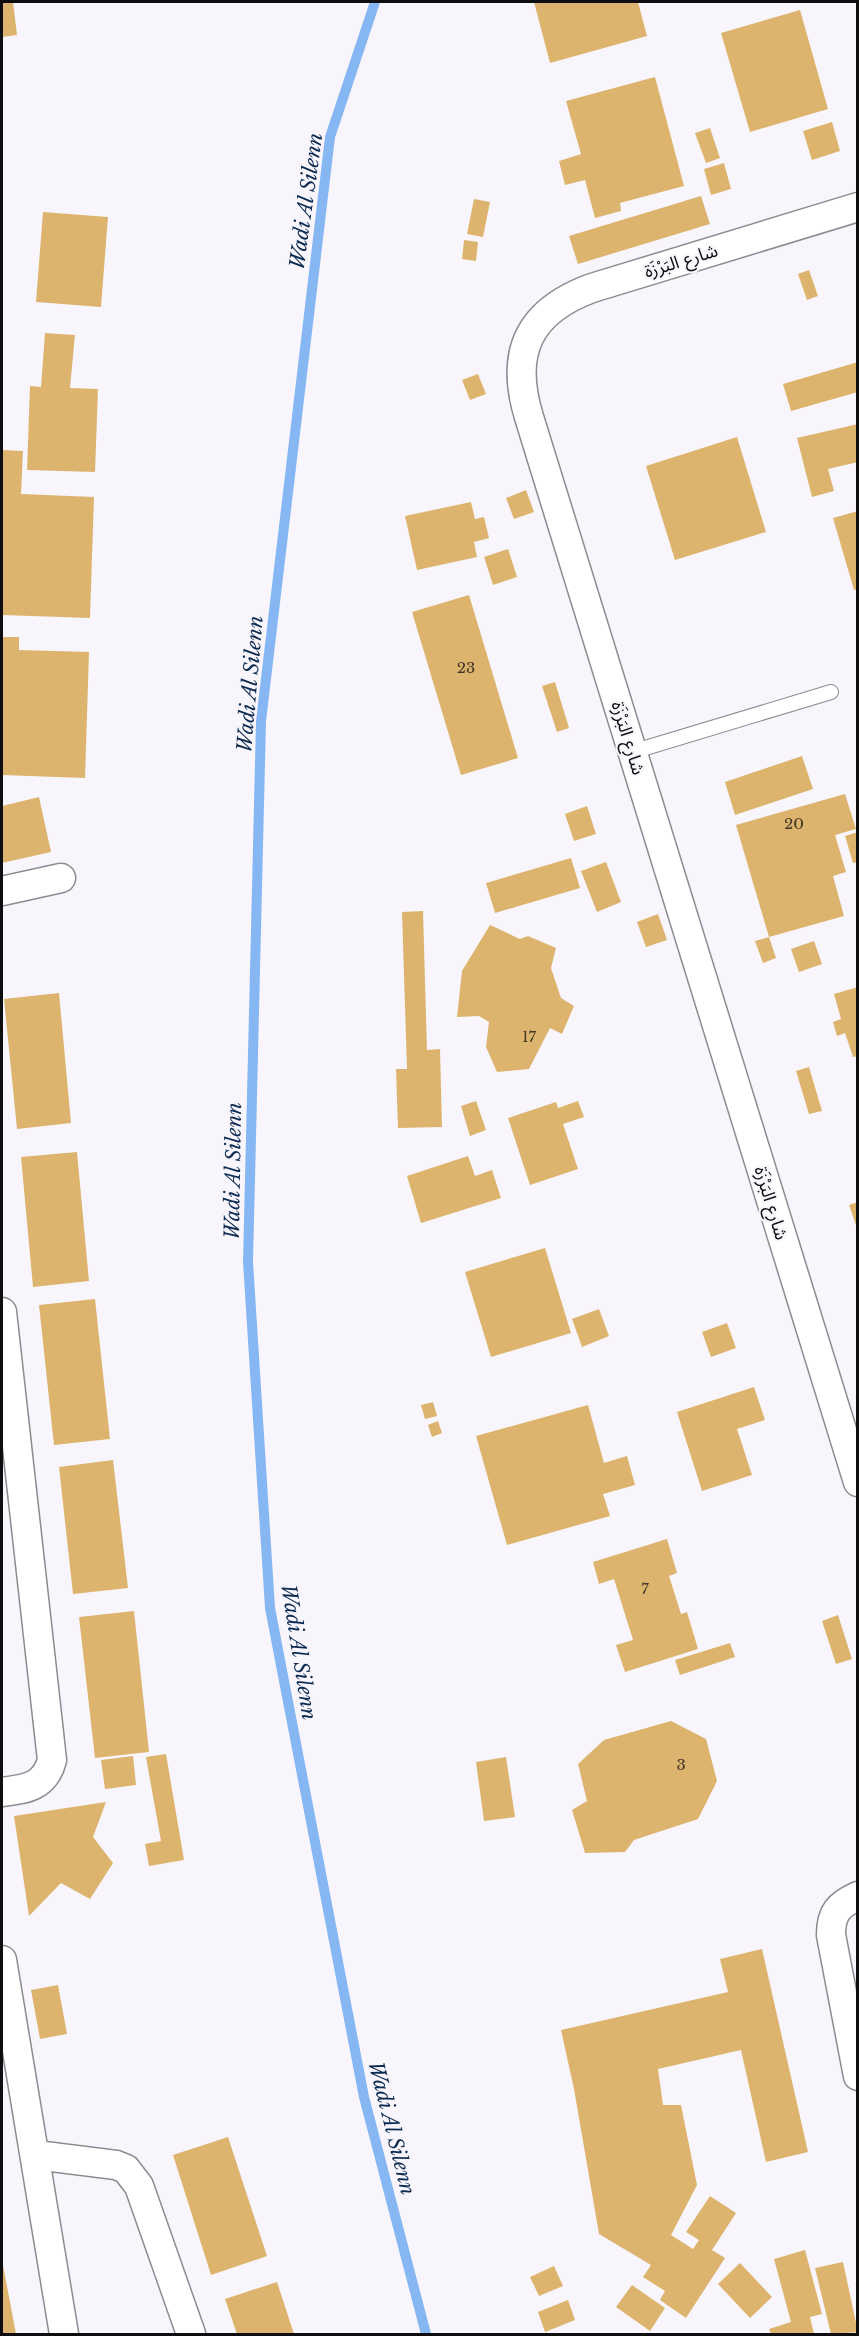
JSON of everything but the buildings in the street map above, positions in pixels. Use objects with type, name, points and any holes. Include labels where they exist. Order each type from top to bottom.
[{"type":"street","name":"شارع البَرْزَة","points":[[858,207],[577,293],[549,309],[530,333],[521,366],[524,400],[858,1482]]},
{"type":"street","points":[[2,891],[61,878]]},
{"type":"street","points":[[2,1312],[52,1760],[44,1779],[36,1785],[2,1792]]},
{"type":"street","points":[[858,1896],[836,1909],[831,1920],[831,1935],[858,2076]]},
{"type":"street","points":[[2,1960],[64,2334]]},
{"type":"street","points":[[36,2155],[116,2165],[132,2175],[139,2186],[190,2334]]},
{"type":"lane","points":[[632,752],[831,692]]},
{"type":"waterway","name":"Wadi Al Silenn","points":[[375,2],[330,137],[261,721],[248,1262],[270,1608],[364,2097],[426,2334]]}]
